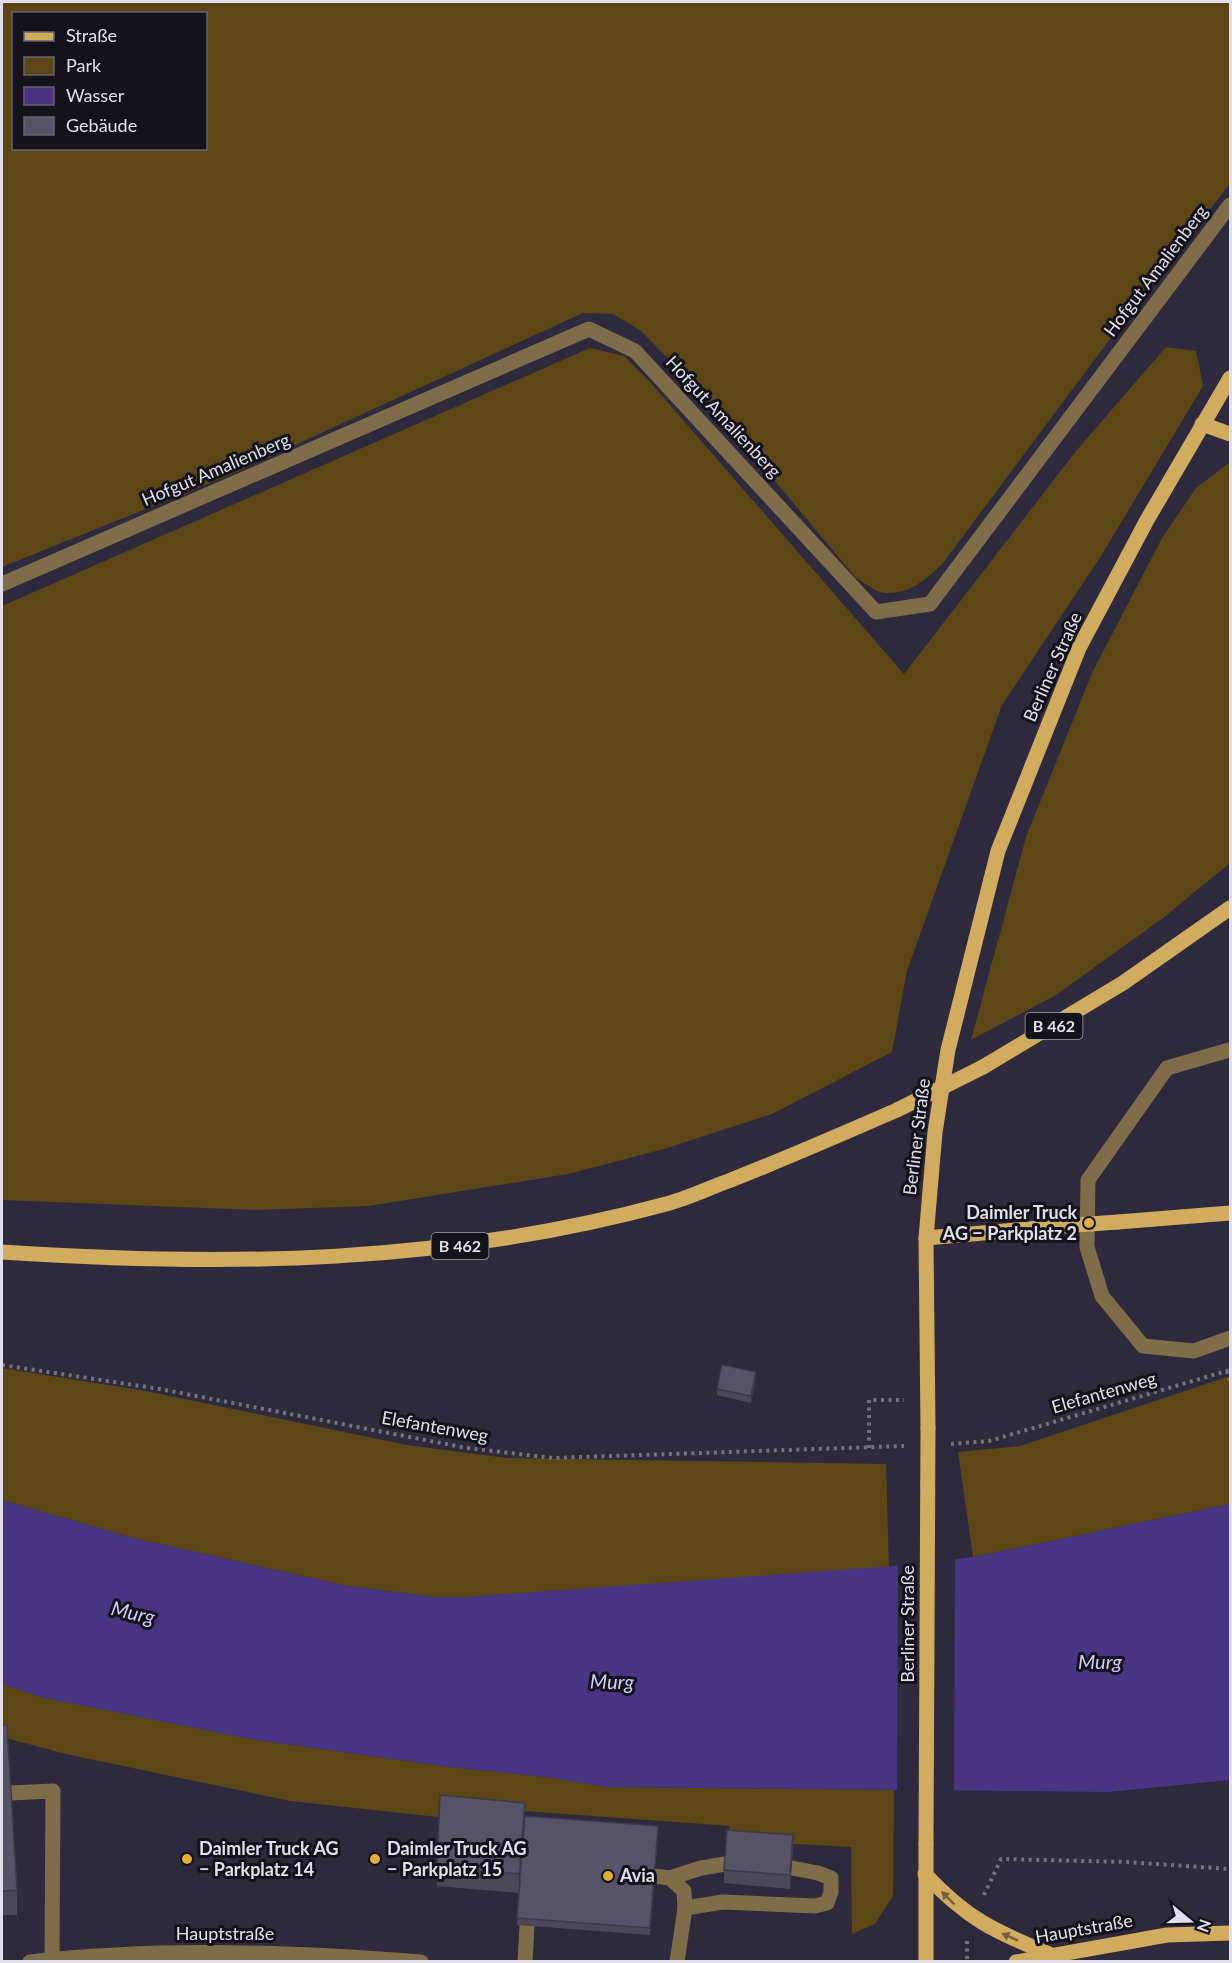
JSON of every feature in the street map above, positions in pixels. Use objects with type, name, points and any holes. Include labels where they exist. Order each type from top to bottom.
[{"type":"main road","name":"Berliner Straße","points":[[926,1962],[928,1399],[926,1238],[935,1132],[948,1050],[998,851],[1079,648],[1147,520],[1230,378]]},
{"type":"main road","points":[[1202,424],[1230,434]]},
{"type":"main road","name":"B 462","points":[[2,1252],[234,1260],[316,1259],[397,1254],[485,1243],[559,1230],[668,1203],[781,1160],[897,1110],[983,1067],[1124,983],[1230,908]]},
{"type":"main road","points":[[926,1238],[1230,1213]]},
{"type":"main road","points":[[926,1874],[951,1902],[973,1918],[1049,1954]]},
{"type":"main road","name":"Hauptstraße","points":[[1016,1962],[1049,1954],[1167,1935],[1230,1933]]},
{"type":"street","name":"Hofgut Amalienberg","points":[[2,585],[589,329],[635,351],[876,612],[930,604],[1230,205]]},
{"type":"street","points":[[1229,1050],[1167,1068],[1088,1180],[1087,1247],[1102,1296],[1143,1346],[1194,1351],[1230,1338]]},
{"type":"street","points":[[10,1793],[53,1791],[52,1959]]},
{"type":"street","points":[[677,1962],[685,1908],[684,1891],[662,1877],[725,1864]]},
{"type":"street","points":[[685,1908],[723,1902],[814,1906],[827,1903],[831,1892],[831,1878],[792,1868]]},
{"type":"street","points":[[525,1962],[527,1926]]},
{"type":"street","name":"Hauptstraße","points":[[30,1962],[52,1959],[263,1953],[421,1962]]},
{"type":"path","name":"Elefantenweg","points":[[2,1365],[160,1389],[467,1448],[553,1458],[869,1448],[869,1400],[928,1399]]},
{"type":"path","name":"Elefantenweg","points":[[989,1442],[1229,1370]]},
{"type":"path","points":[[1229,1370],[1230,1380]]},
{"type":"path","points":[[967,1962],[967,1936],[1001,1859],[1230,1868]]},
{"type":"green space","points":[[2,2],[1230,2],[1230,184],[1160,272],[943,563],[924,580],[910,588],[894,593],[881,593],[856,578],[697,388],[641,331],[613,314],[583,313],[225,477],[2,567]]},
{"type":"green space","points":[[1166,347],[1196,351],[1203,386],[1101,556],[1002,705],[907,971],[892,1052],[772,1114],[664,1149],[568,1174],[369,1206],[256,1210],[2,1200],[2,606],[590,348],[624,356],[650,382],[904,674],[1076,451]]},
{"type":"green space","points":[[1230,462],[1230,863],[1163,918],[1056,995],[971,1040],[1026,837],[1092,673],[1162,538],[1196,488]]},
{"type":"green space","points":[[2,1368],[146,1391],[407,1445],[507,1458],[886,1464],[889,1568],[467,1597],[435,1597],[347,1586],[133,1538],[2,1500]]},
{"type":"green space","points":[[1230,1376],[1230,1504],[973,1557],[958,1452],[1020,1446]]},
{"type":"green space","points":[[2,1684],[41,1697],[251,1739],[450,1767],[548,1777],[607,1787],[894,1790],[893,1896],[875,1924],[852,1934],[851,1847],[728,1840],[730,1826],[524,1811],[440,1810],[438,1817],[290,1801],[66,1754],[2,1737]]},
{"type":"water","name":"Murg","points":[[2,1500],[133,1538],[347,1586],[435,1597],[467,1597],[921,1564],[973,1557],[1230,1504],[1230,1780],[1108,1792],[607,1787],[548,1777],[450,1767],[251,1739],[41,1697],[2,1684]]},
{"type":"pier","points":[[955,1556],[954,1794],[897,1793],[898,1564]]},
{"type":"building","points":[[722,1365],[756,1372],[751,1396],[717,1389]]},
{"type":"building","points":[[2,1725],[7,1725],[17,1890],[2,1891]]},
{"type":"building","points":[[440,1795],[525,1803],[519,1874],[437,1867]]},
{"type":"building","points":[[525,1816],[658,1826],[650,1928],[517,1918]]},
{"type":"building","points":[[727,1830],[793,1835],[790,1875],[724,1870]]},
{"type":"place","name":"Daimler Truck AG − Parkplatz 2","points":[[1089,1223]]},
{"type":"place","name":"Daimler Truck AG − Parkplatz 14","points":[[187,1859]]},
{"type":"place","name":"Daimler Truck AG − Parkplatz 15","points":[[375,1859]]},
{"type":"place","name":"Avia","points":[[608,1876]]}]
